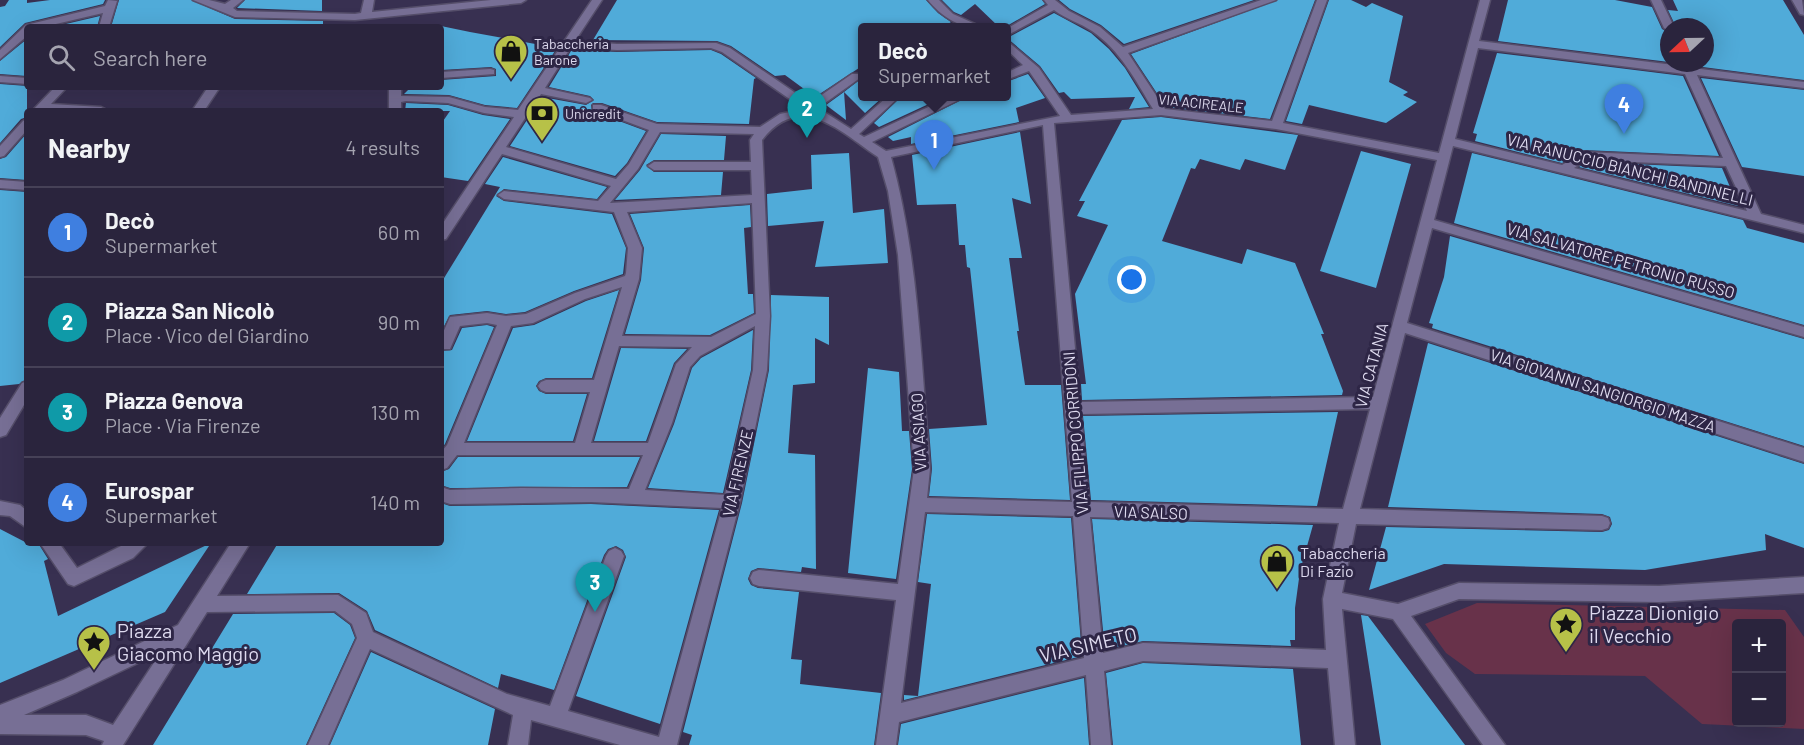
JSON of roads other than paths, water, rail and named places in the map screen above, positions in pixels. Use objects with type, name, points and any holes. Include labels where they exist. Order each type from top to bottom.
[{"type":"street","points":[[198,0],[226,8],[235,15],[360,16],[521,0]]},
{"type":"street","points":[[226,8],[238,0]]},
{"type":"street","points":[[360,16],[369,0]]},
{"type":"street","points":[[444,232],[597,0]]},
{"type":"street","points":[[933,0],[950,16],[963,23]]},
{"type":"street","points":[[1122,51],[1271,0]]},
{"type":"street","points":[[1276,125],[1322,0]]},
{"type":"street","name":"VIA CATANIA","points":[[1345,745],[1332,599],[1349,518],[1485,0]]},
{"type":"street","points":[[1656,0],[1664,18]]},
{"type":"street","points":[[1797,0],[1804,12]]},
{"type":"street","points":[[1011,30],[1052,3],[1096,30],[1122,51],[1161,112]]},
{"type":"street","points":[[105,24],[112,4]]},
{"type":"street","points":[[42,24],[112,4]]},
{"type":"street","points":[[380,14],[382,24]]},
{"type":"street","points":[[0,56],[24,32]]},
{"type":"street","points":[[569,44],[617,47],[712,45],[726,50],[884,155]]},
{"type":"street","points":[[1474,44],[1660,64]]},
{"type":"street","points":[[1011,48],[1030,66],[1067,117]]},
{"type":"street","points":[[1011,75],[1030,66]]},
{"type":"street","points":[[1714,71],[1804,85]]},
{"type":"street","points":[[444,75],[490,72]]},
{"type":"street","points":[[1689,72],[1756,217]]},
{"type":"street","points":[[815,111],[821,101],[856,75]]},
{"type":"street","points":[[0,79],[24,81]]},
{"type":"street","points":[[41,108],[59,90]]},
{"type":"street","points":[[200,108],[211,90]]},
{"type":"street","points":[[398,98],[419,90]]},
{"type":"street","points":[[538,90],[586,100]]},
{"type":"street","points":[[398,98],[449,100],[484,110],[522,114]]},
{"type":"street","points":[[852,134],[889,101]]},
{"type":"street","points":[[863,142],[951,101]]},
{"type":"street","points":[[597,108],[656,128],[762,131],[783,115],[815,111]]},
{"type":"street","name":"VIA ACIREALE","points":[[884,155],[1067,117],[1161,112],[1276,125],[1444,158]]},
{"type":"street","name":"VIA FILIPPO CORRIDONI","points":[[1048,120],[1101,745]]},
{"type":"street","points":[[0,153],[24,126]]},
{"type":"street","points":[[601,206],[634,166],[656,128]]},
{"type":"street","name":"VIA FIRENZE","points":[[664,744],[732,502],[760,370],[763,316],[756,140],[762,131]]},
{"type":"street","name":"VIA RANUCCIO BIANCHI BANDINELLI","points":[[1449,141],[1804,229]]},
{"type":"street","points":[[499,149],[618,184]]},
{"type":"street","name":"VIA ASIAGO","points":[[884,155],[894,191],[905,255],[922,469],[886,745]]},
{"type":"street","points":[[1564,169],[1584,156],[1731,162]]},
{"type":"street","points":[[654,166],[757,166]]},
{"type":"street","points":[[0,184],[24,186]]},
{"type":"street","points":[[504,195],[619,208],[757,199]]},
{"type":"street","points":[[581,450],[632,279],[635,248],[619,208]]},
{"type":"street","name":"VIA SALVATORE PETRONIO RUSSO","points":[[1427,222],[1804,332]]},
{"type":"street","points":[[446,345],[455,321],[487,318],[506,321],[528,319],[580,296],[632,279]]},
{"type":"street","points":[[635,495],[683,364],[695,352],[763,316]]},
{"type":"street","points":[[444,460],[453,449],[506,321]]},
{"type":"street","name":"VIA GIOVANNI SANGIORGIO MAZZA","points":[[1401,326],[1804,455]]},
{"type":"street","points":[[615,341],[712,342]]},
{"type":"street","points":[[546,386],[600,386]]},
{"type":"street","points":[[0,431],[24,392]]},
{"type":"street","points":[[1072,408],[1379,403]]},
{"type":"street","points":[[453,449],[653,449]]},
{"type":"street","points":[[444,495],[450,497],[525,493],[635,495],[732,502]]},
{"type":"street","name":"VIA SALSO","points":[[918,505],[1602,524]]},
{"type":"street","points":[[0,508],[14,510],[24,518]]},
{"type":"street","points":[[51,546],[74,578],[133,548]]},
{"type":"street","points":[[0,724],[86,725],[115,741],[239,546]]},
{"type":"street","points":[[556,717],[615,556]]},
{"type":"street","points":[[759,578],[907,593]]},
{"type":"street","points":[[1332,599],[1398,612],[1459,591],[1659,594],[1804,585]]},
{"type":"street","points":[[201,604],[338,603],[360,619],[366,638],[318,745]]},
{"type":"street","points":[[1398,612],[1495,745]]},
{"type":"street","points":[[0,715],[70,686],[183,632]]},
{"type":"street","points":[[366,638],[514,706],[664,744]]},
{"type":"street","name":"VIA SIMETO","points":[[890,715],[1143,652],[1336,659]]},
{"type":"street","points":[[514,706],[518,745]]},
{"type":"place","name":"Tabaccheria Barone","points":[[511,80]]},
{"type":"place","name":"Eurospar","points":[[1624,134]]},
{"type":"place","name":"Piazza San Nicolò","points":[[807,138]]},
{"type":"place","name":"Unicredit","points":[[542,142]]},
{"type":"place","name":"Decò","points":[[934,170]]},
{"type":"place","name":"Tabaccheria Di Fazio","points":[[1277,590]]},
{"type":"place","name":"Piazza Genova","points":[[595,612]]},
{"type":"place","name":"Piazza Dionigio il Vecchio","points":[[1566,653]]},
{"type":"place","name":"Piazza Giacomo Maggio","points":[[94,671]]}]
